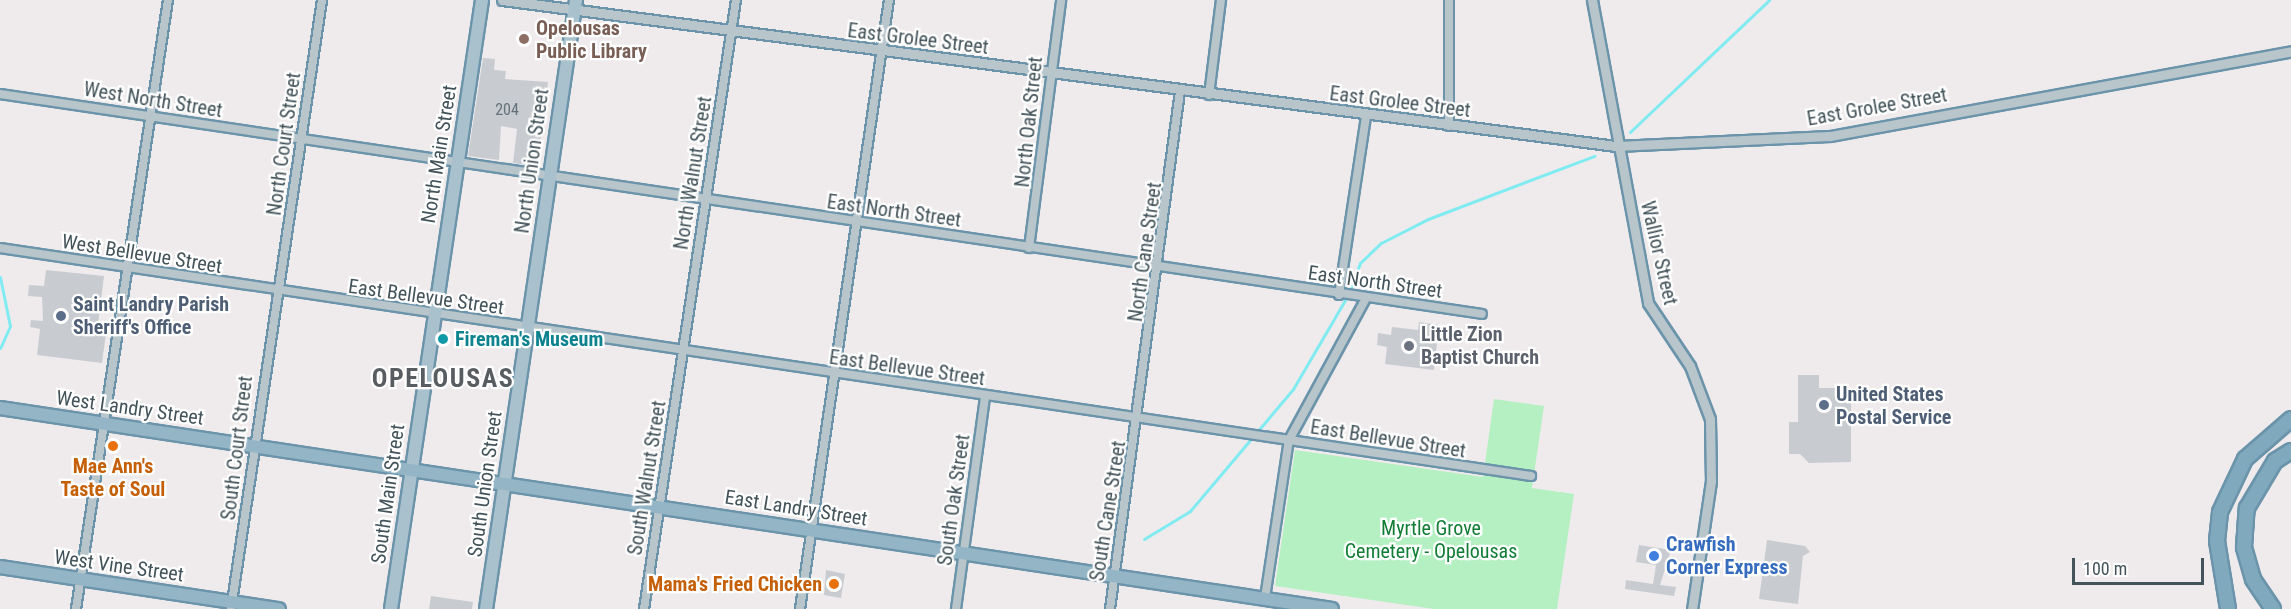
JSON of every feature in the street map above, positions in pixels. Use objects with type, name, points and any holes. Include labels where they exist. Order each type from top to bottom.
[{"type":"highway","name":"West Landry Street","points":[[0,408],[255,446]]},
{"type":"highway","points":[[2228,609],[2217,541],[2230,484],[2245,459],[2291,419]]},
{"type":"highway","name":"East Landry Street","points":[[255,446],[1115,576],[1264,604],[1332,609]]},
{"type":"highway","points":[[2273,609],[2253,579],[2244,547],[2247,508],[2275,461],[2291,451]]},
{"type":"highway","name":"West Vine Street","points":[[0,567],[232,606],[279,609]]},
{"type":"highway","points":[[2222,609],[2223,588]]},
{"type":"main road","name":"North Main Street","points":[[434,314],[482,0]]},
{"type":"main road","name":"North Union Street","points":[[527,328],[575,5]]},
{"type":"main road","name":"South Main Street","points":[[391,609],[434,314]]},
{"type":"main road","name":"South Union Street","points":[[486,609],[527,328]]},
{"type":"street","points":[[76,609],[168,0]]},
{"type":"street","name":"North Court Street","points":[[278,292],[322,0]]},
{"type":"street","name":"East Grolee Street","points":[[502,0],[575,5],[731,31],[882,52],[1366,116],[1616,146],[1830,136],[2291,51]]},
{"type":"street","name":"North Walnut Street","points":[[682,351],[736,0]]},
{"type":"street","points":[[800,609],[889,0]]},
{"type":"street","name":"North Oak Street","points":[[1029,248],[1054,74],[1061,0]]},
{"type":"street","points":[[1209,95],[1221,0]]},
{"type":"street","points":[[1449,0],[1449,126]]},
{"type":"street","name":"Wallior Street","points":[[1592,0],[1616,146],[1648,303],[1690,366],[1710,419],[1711,481],[1692,609]]},
{"type":"street","name":"North Cane Street","points":[[1139,418],[1180,91]]},
{"type":"street","name":"West North Street","points":[[0,94],[302,138]]},
{"type":"street","points":[[1341,295],[1366,116]]},
{"type":"street","name":"East North Street","points":[[302,138],[1341,295],[1482,314]]},
{"type":"street","name":"West Bellevue Street","points":[[2,249],[278,292]]},
{"type":"street","name":"East Bellevue Street","points":[[278,292],[1531,476]]},
{"type":"street","name":"South Court Street","points":[[232,606],[278,292]]},
{"type":"street","points":[[1264,604],[1289,440],[1366,298]]},
{"type":"street","name":"South Walnut Street","points":[[644,609],[682,351]]},
{"type":"street","name":"South Oak Street","points":[[956,609],[985,397]]},
{"type":"street","name":"South Cane Street","points":[[1110,609],[1139,418]]},
{"type":"green space","name":"Myrtle Grove Cemetery - Opelousas","points":[[1494,399],[1544,406],[1532,488],[1574,494],[1557,609],[1434,609],[1275,586],[1295,450],[1483,477]]},
{"type":"building","points":[[483,58],[495,59],[494,70],[506,71],[505,79],[548,82],[537,166],[513,163],[517,129],[501,126],[499,160],[468,156]]},
{"type":"building","name":"Saint Landry Parish Sheriff's Office","points":[[46,270],[104,276],[97,332],[106,333],[102,363],[37,355],[40,329],[30,327],[31,320],[43,321],[42,297],[28,296],[29,285],[44,286]]},
{"type":"building","name":"Little Zion Baptist Church","points":[[1419,322],[1439,325],[1434,370],[1385,364],[1387,347],[1377,345],[1378,333],[1391,335],[1392,327],[1418,330]]},
{"type":"building","name":"United States Postal Service","points":[[1798,375],[1819,375],[1819,388],[1851,388],[1851,462],[1809,463],[1800,454],[1789,454],[1789,422],[1798,422]]},
{"type":"building","points":[[1767,540],[1805,546],[1810,552],[1803,556],[1798,604],[1759,599]]},
{"type":"building","points":[[1639,545],[1671,550],[1660,585],[1676,587],[1674,596],[1625,589],[1626,580],[1653,584],[1656,565],[1636,562]]},
{"type":"building","name":"Mama's Fried Chicken","points":[[826,570],[845,574],[841,598],[824,595]]},
{"type":"building","points":[[431,596],[473,602],[472,609],[429,609]]},
{"type":"waterway","points":[[1630,132],[1769,0]]},
{"type":"waterway","points":[[1144,539],[1190,511],[1293,389],[1349,293],[1360,263],[1381,243],[1428,219],[1594,156]]},
{"type":"waterway","points":[[0,277],[10,326],[0,348]]},
{"type":"place","name":"Opelousas Public Library","points":[[524,39]]},
{"type":"place","name":"Saint Landry Parish Sheriff's Office","points":[[61,316]]},
{"type":"place","name":"Fireman's Museum","points":[[443,339]]},
{"type":"place","name":"Little Zion Baptist Church","points":[[1409,346]]},
{"type":"place","name":"United States Postal Service","points":[[1824,405]]},
{"type":"place","name":"Mae Ann's Taste of Soul","points":[[113,446]]},
{"type":"place","name":"Crawfish Corner Express","points":[[1654,556]]},
{"type":"place","name":"Mama's Fried Chicken","points":[[834,584]]},
{"type":"district","name":"OPELOUSAS","points":[[443,379]]}]
